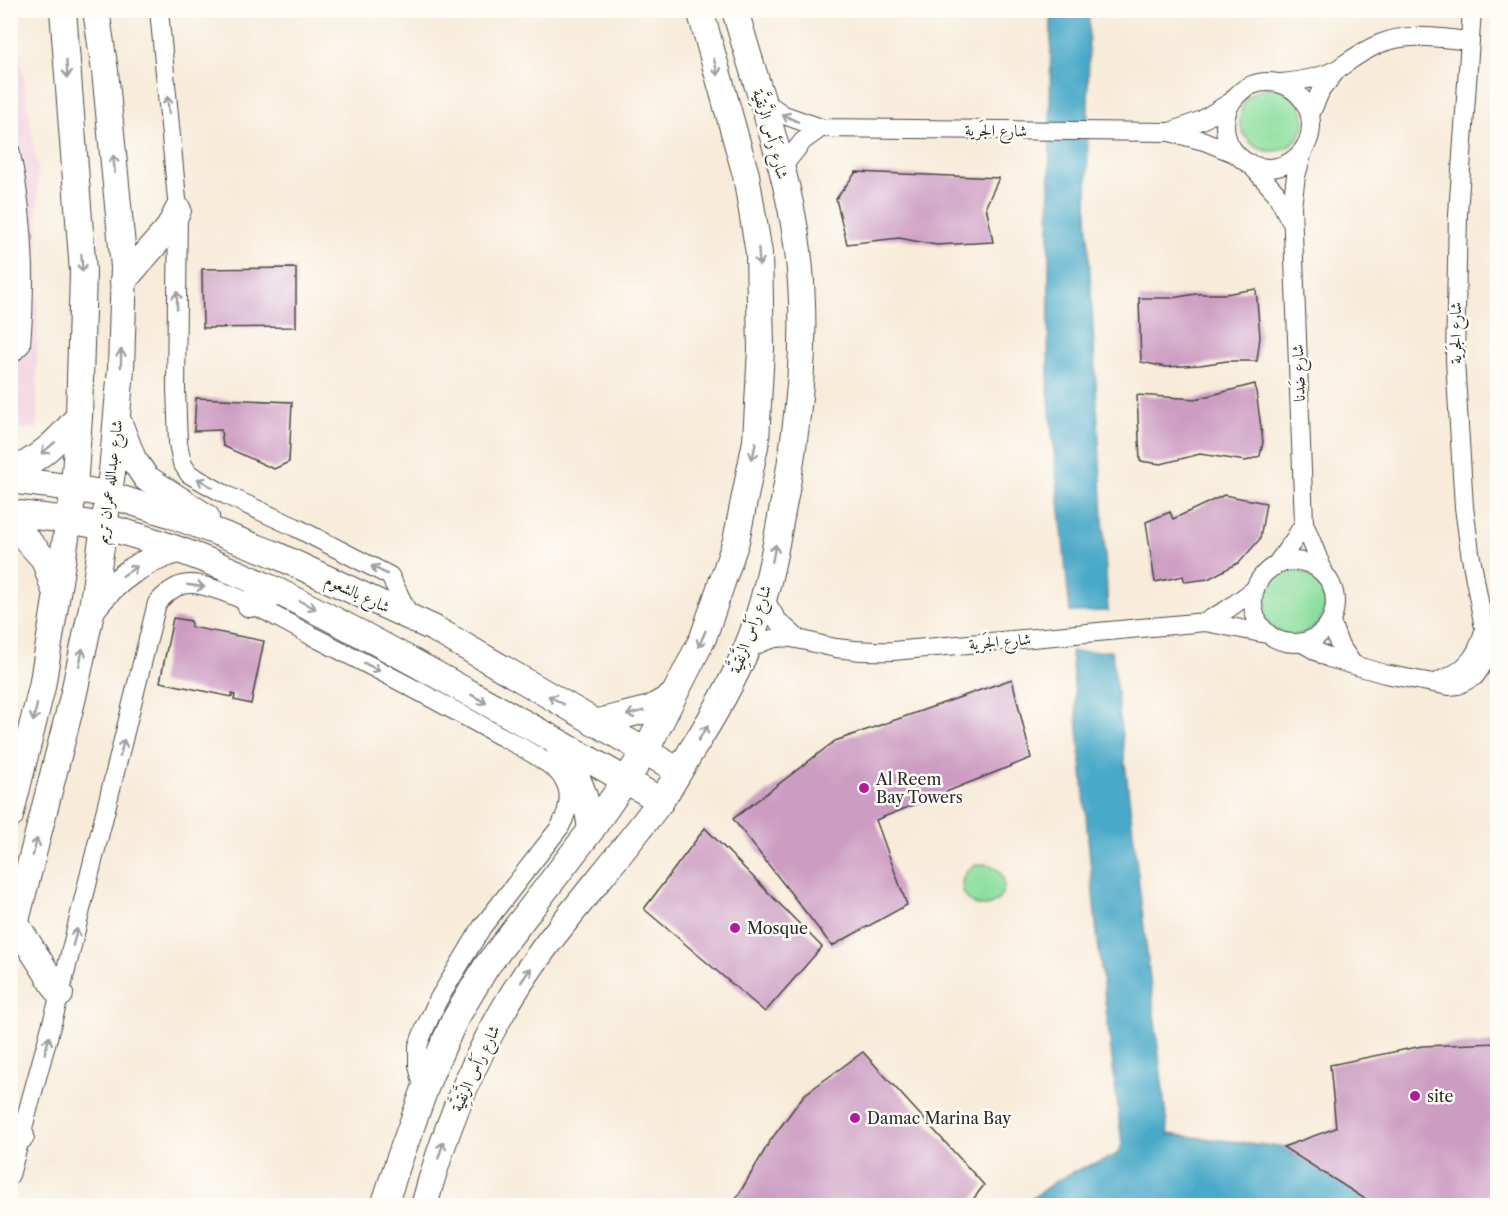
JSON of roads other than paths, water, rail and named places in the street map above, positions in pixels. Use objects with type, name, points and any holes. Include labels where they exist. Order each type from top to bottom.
[{"type":"street","points":[[10,816],[42,687],[74,488],[83,273],[63,10]]},
{"type":"street","name":"شارع عبدالله عمران تريم","points":[[14,934],[73,697],[92,608],[110,495],[117,417],[124,267],[106,82],[96,10]]},
{"type":"street","points":[[159,10],[178,210],[184,344],[178,443],[182,464],[189,474],[226,495],[295,527],[390,576],[410,617]]},
{"type":"street","points":[[384,1206],[424,1092],[454,1021],[486,967],[591,830],[645,752],[703,638],[736,541],[756,441],[761,349],[759,253],[746,175],[700,10]]},
{"type":"street","name":"شارع رَأس الرَّنقِيَّة","points":[[424,1206],[449,1124],[480,1049],[544,948],[660,801],[679,771],[711,720],[746,651],[764,598],[785,500],[797,423],[803,331],[798,252],[782,167],[735,10]]},
{"type":"street","name":"شارع الجَرية","points":[[1302,643],[1329,658],[1385,674],[1430,681],[1451,676],[1469,663],[1480,645],[1483,623],[1464,507],[1455,360],[1458,214],[1472,10]]},
{"type":"street","points":[[1281,83],[1300,95],[1310,115],[1309,140],[1303,151],[1282,166],[1257,167],[1242,159],[1228,144],[1225,131],[1224,119],[1231,102],[1244,88],[1256,82],[1281,83],[1310,79],[1338,68],[1367,49],[1393,39],[1420,36],[1470,41]]},
{"type":"street","points":[[1310,115],[1321,90],[1338,68]]},
{"type":"street","name":"شارع الجَرية","points":[[762,100],[784,115],[821,128],[1170,132],[1204,141],[1242,159]]},
{"type":"street","name":"شارع الجَرية","points":[[1170,132],[1202,120],[1231,102]]},
{"type":"street","points":[[782,167],[803,141],[821,128]]},
{"type":"street","points":[[10,149],[23,251],[25,298],[16,351]]},
{"type":"street","name":"شارع ضَدنا","points":[[1303,151],[1293,188],[1293,224],[1304,523],[1325,575]]},
{"type":"street","name":"شارع ضَدنا","points":[[1242,159],[1276,194],[1293,224]]},
{"type":"street","points":[[123,280],[169,228],[178,210]]},
{"type":"street","points":[[10,472],[33,461],[63,435],[78,416]]},
{"type":"street","points":[[117,417],[133,459],[146,478],[194,508],[227,535]]},
{"type":"street","name":"شارع بالشعوم","points":[[10,480],[110,495],[227,535],[319,574],[435,629],[679,771]]},
{"type":"street","name":"شارع بالشعوم","points":[[10,513],[105,527],[223,566],[320,611],[660,801]]},
{"type":"street","points":[[10,521],[44,559],[56,594]]},
{"type":"street","points":[[1275,566],[1304,523]]},
{"type":"street","points":[[92,608],[111,586],[134,568],[154,557],[177,550]]},
{"type":"street","points":[[1296,561],[1307,563],[1325,575],[1332,586],[1335,610],[1331,622],[1323,632],[1302,643],[1290,644],[1267,634],[1256,618],[1253,599],[1255,589],[1266,572],[1275,566],[1296,561]]},
{"type":"street","points":[[10,1175],[16,1139],[39,1073],[60,994],[157,603],[167,592],[181,584],[199,585],[250,604],[436,699],[555,769],[567,787],[569,797],[567,813],[560,827],[482,927],[424,1028],[418,1046],[418,1065],[424,1092]]},
{"type":"street","name":"شارع الجَرية","points":[[1205,622],[1228,609],[1255,589]]},
{"type":"street","points":[[250,604],[267,598],[277,591]]},
{"type":"street","name":"شارع الجَرية","points":[[764,598],[777,620],[796,637]]},
{"type":"street","name":"شارع الجَرية","points":[[746,651],[754,645],[775,638],[796,637],[834,648],[873,652],[1205,622],[1267,634]]},
{"type":"street","points":[[1331,622],[1339,644],[1352,663]]},
{"type":"street","points":[[594,723],[650,709],[673,696]]},
{"type":"street","points":[[555,741],[580,781],[588,805],[591,830]]},
{"type":"street","points":[[14,934],[60,994]]},
{"type":"water","points":[[1051,11],[1089,11],[1087,216],[1108,611],[1070,612],[1048,389]]},
{"type":"water","points":[[1112,651],[1168,1134],[1283,1147],[1376,1205],[1022,1206],[1053,1183],[1073,1172],[1114,1156],[1120,1151],[1122,1143],[1096,925],[1071,652]]},
{"type":"place","name":"Al Reem Bay Towers","points":[[864,788]]},
{"type":"place","name":"Mosque","points":[[735,928]]},
{"type":"place","name":"site","points":[[1415,1096]]},
{"type":"place","name":"Damac Marina Bay","points":[[855,1118]]}]
